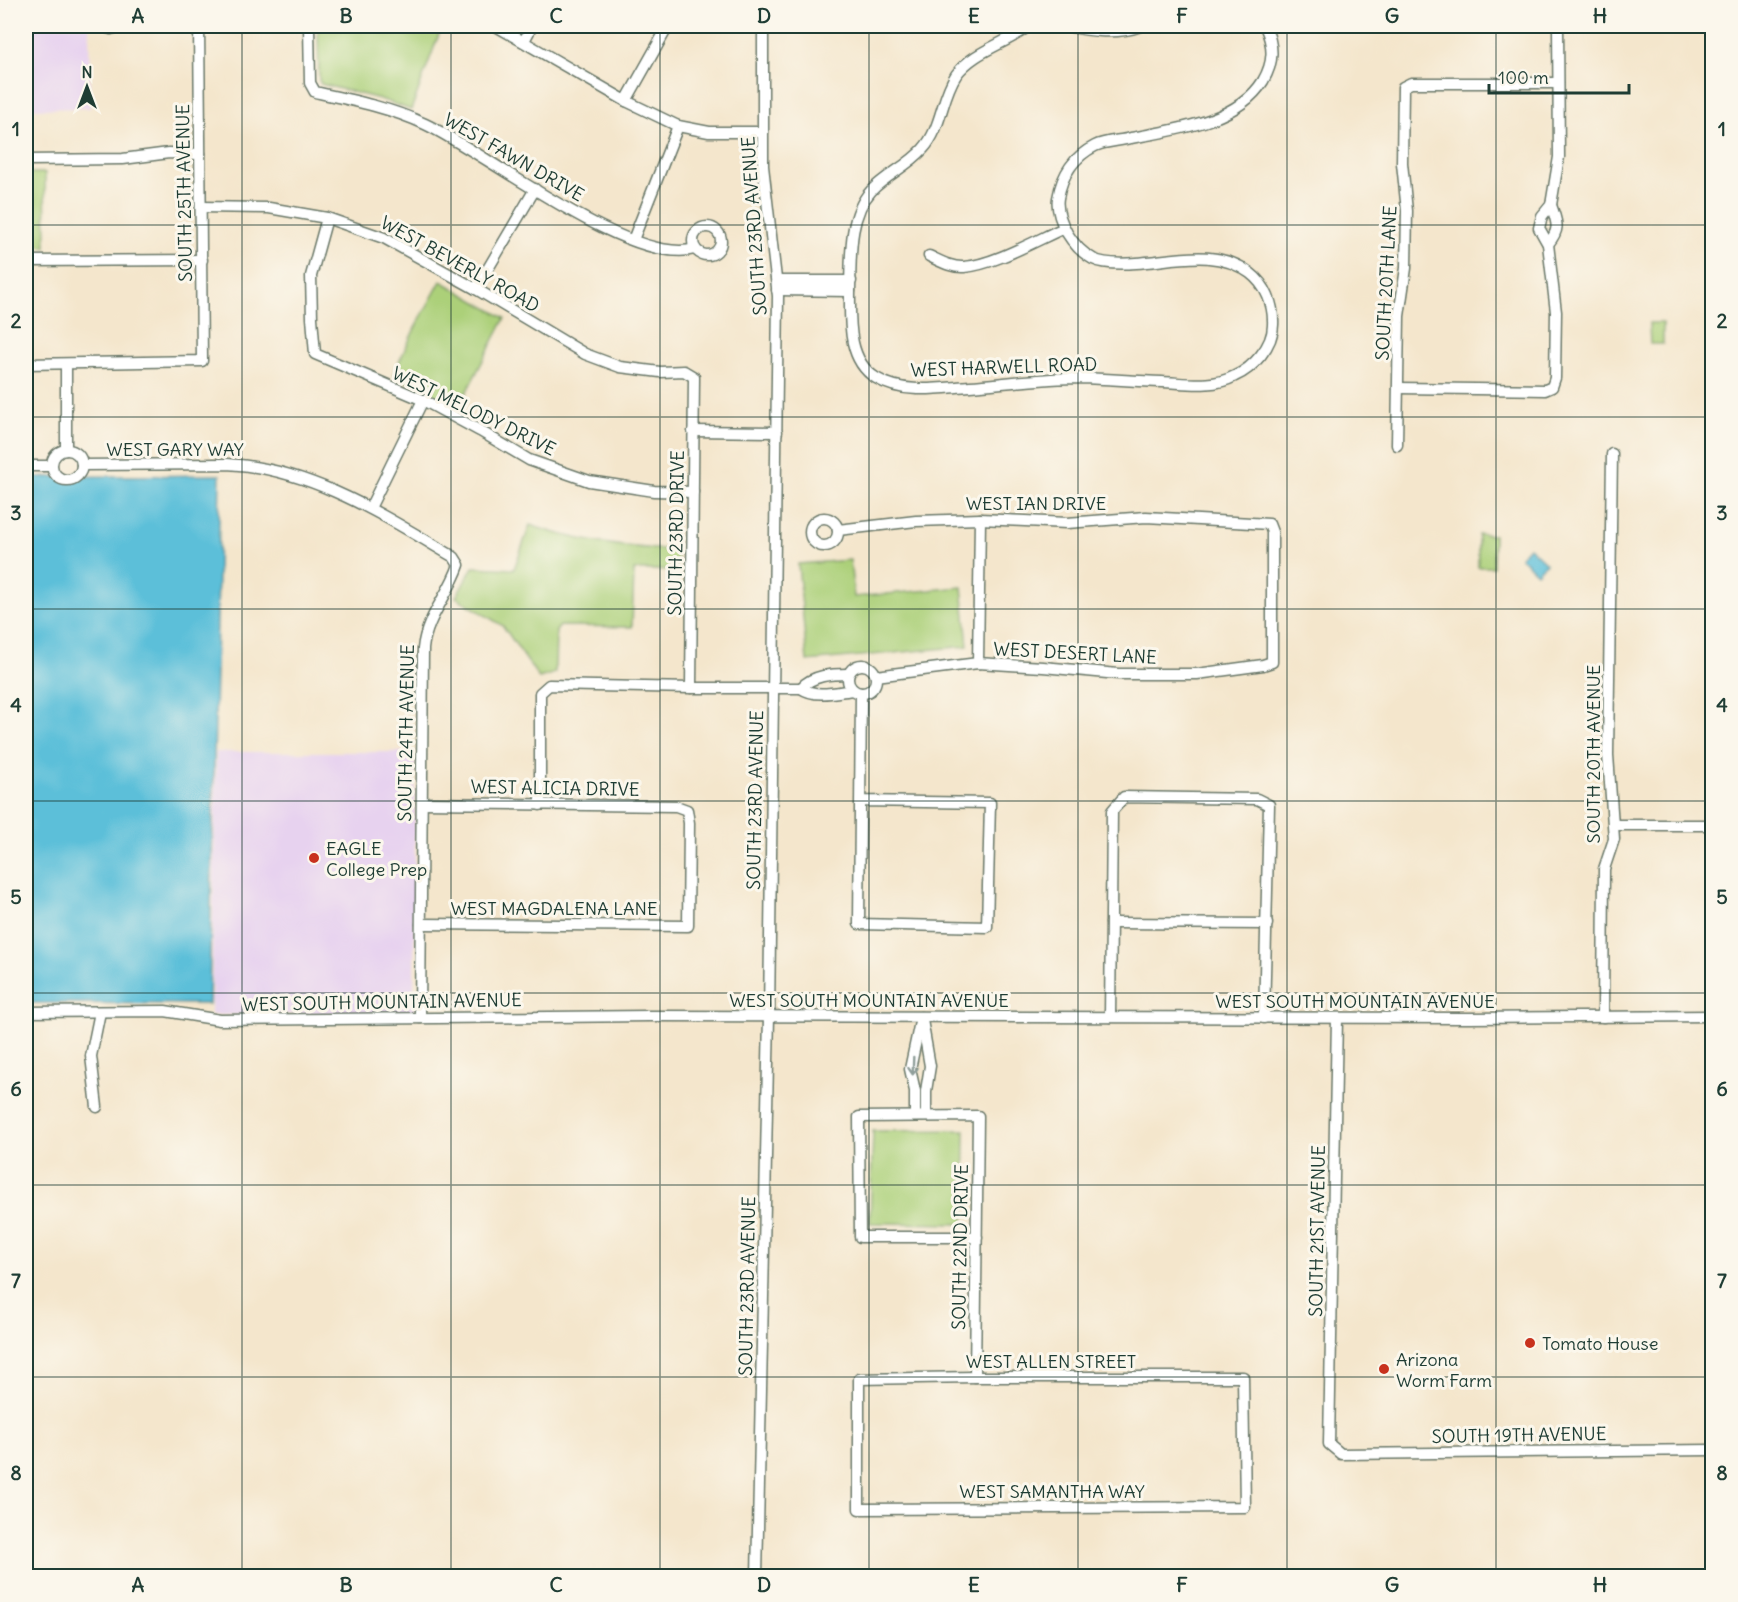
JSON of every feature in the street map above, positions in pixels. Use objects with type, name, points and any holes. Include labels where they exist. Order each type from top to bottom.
[{"type":"street","points":[[102,26],[111,29],[121,26]]},
{"type":"street","name":"SOUTH 25TH AVENUE","points":[[66,364],[202,361],[199,26]]},
{"type":"street","name":"WEST FAWN DRIVE","points":[[309,26],[310,82],[315,92],[366,104],[425,123],[606,230],[633,240],[676,250],[695,249]]},
{"type":"street","points":[[496,26],[626,101],[678,126],[709,132],[763,132]]},
{"type":"street","points":[[524,41],[532,26]]},
{"type":"street","points":[[626,101],[669,26]]},
{"type":"street","name":"SOUTH 23RD AVENUE","points":[[757,1576],[769,1016],[777,432],[777,286],[767,199],[763,132],[763,26]]},
{"type":"street","points":[[777,286],[851,286],[852,242],[858,212],[869,193],[925,147],[937,126],[956,75],[970,60],[1029,26]]},
{"type":"street","points":[[1066,26],[1092,31],[1122,32],[1141,26]]},
{"type":"street","points":[[929,256],[948,265],[964,267],[989,261],[1064,228],[1057,207],[1061,182],[1076,159],[1097,145],[1173,130],[1226,114],[1256,93],[1270,69],[1271,44],[1265,26]]},
{"type":"street","points":[[1398,388],[1545,390],[1552,387],[1555,378],[1556,312],[1548,244],[1541,232],[1540,222],[1551,205],[1559,157],[1558,26]]},
{"type":"street","name":"SOUTH 20TH LANE","points":[[1397,445],[1399,316],[1406,268],[1407,222],[1402,163],[1403,87],[1411,83],[1558,82]]},
{"type":"street","points":[[633,240],[678,126]]},
{"type":"street","points":[[26,160],[123,159],[169,153],[200,154]]},
{"type":"street","points":[[476,289],[535,189]]},
{"type":"street","points":[[1548,244],[1557,230],[1557,221],[1551,205]]},
{"type":"street","name":"WEST BEVERLY ROAD","points":[[201,207],[269,208],[327,218],[384,238],[476,289],[585,354],[620,367],[660,372],[684,371],[694,378]]},
{"type":"street","name":"WEST MELODY DRIVE","points":[[327,218],[312,276],[315,354],[423,400],[529,460],[589,481],[654,491],[693,492]]},
{"type":"street","name":"WEST HARWELL ROAD","points":[[851,286],[850,330],[856,356],[872,376],[892,386],[920,389],[1078,378],[1212,384],[1236,376],[1260,357],[1274,329],[1271,303],[1260,280],[1238,264],[1213,256],[1121,265],[1094,260],[1075,245],[1064,228]]},
{"type":"street","points":[[26,261],[202,260]]},
{"type":"street","points":[[26,364],[66,364],[66,450]]},
{"type":"street","name":"SOUTH 23RD DRIVE","points":[[691,688],[694,378]]},
{"type":"street","points":[[370,508],[423,400]]},
{"type":"street","points":[[693,431],[777,432]]},
{"type":"street","points":[[66,450],[71,450],[79,456],[82,465],[76,476],[69,480],[57,477],[51,466],[57,453],[66,450]]},
{"type":"street","name":"SOUTH 20TH AVENUE","points":[[1603,1017],[1604,869],[1613,846],[1614,825],[1608,755],[1612,454]]},
{"type":"street","name":"WEST GARY WAY","points":[[82,465],[251,465],[298,478],[370,508],[454,557],[459,565]]},
{"type":"street","points":[[26,466],[51,466]]},
{"type":"street","name":"WEST IAN DRIVE","points":[[838,530],[916,521],[980,519],[1066,524],[1146,517],[1269,524],[1272,532],[1272,662]]},
{"type":"street","points":[[978,663],[980,519]]},
{"type":"street","name":"SOUTH 24TH AVENUE","points":[[420,1018],[424,635],[459,565]]},
{"type":"street","name":"WEST DESERT LANE","points":[[876,676],[978,663],[1118,674],[1197,674],[1272,662]]},
{"type":"street","points":[[540,804],[540,693],[549,685],[801,688],[809,693],[857,691],[873,688],[876,676],[871,667],[862,664],[854,667],[848,674],[848,682],[857,691],[860,801],[859,924],[987,927],[990,803],[860,801]]},
{"type":"street","points":[[801,688],[812,679],[848,674]]},
{"type":"street","points":[[827,676],[827,693]]},
{"type":"street","points":[[1110,1017],[1112,811],[1124,797],[1257,799],[1269,806],[1264,1018]]},
{"type":"street","name":"WEST ALICIA DRIVE","points":[[422,803],[676,806],[687,810],[689,823],[688,926]]},
{"type":"street","points":[[1614,825],[1713,825]]},
{"type":"street","points":[[1111,923],[1267,924]]},
{"type":"street","name":"WEST MAGDALENA LANE","points":[[420,924],[688,926]]},
{"type":"street","name":"WEST SOUTH MOUNTAIN AVENUE","points":[[26,1012],[165,1011],[220,1020],[769,1016],[1337,1018],[1713,1016]]},
{"type":"street","points":[[97,1107],[91,1056],[100,1012]]},
{"type":"street","points":[[921,1017],[910,1069],[921,1115]]},
{"type":"street","points":[[921,1017],[930,1066],[921,1115]]},
{"type":"street","name":"SOUTH 21ST AVENUE","points":[[1329,1444],[1337,1018]]},
{"type":"street","points":[[921,1115],[858,1117],[860,1237],[977,1237]]},
{"type":"street","name":"SOUTH 22ND DRIVE","points":[[921,1115],[978,1116],[975,1377]]},
{"type":"street","name":"WEST ALLEN STREET","points":[[859,1509],[859,1379],[975,1377],[1244,1377],[1245,1507]]},
{"type":"street","name":"SOUTH 19TH AVENUE","points":[[1329,1444],[1341,1454],[1713,1450]]},
{"type":"street","name":"WEST SAMANTHA WAY","points":[[859,1509],[1245,1507]]},
{"type":"shaded area","points":[[26,26],[89,26],[90,108],[26,109]]},
{"type":"shaded area","name":"EAGLE College Prep","points":[[216,752],[415,752],[414,1013],[211,1015]]},
{"type":"green space","points":[[318,26],[442,26],[411,110],[380,99],[321,84]]},
{"type":"green space","points":[[26,173],[45,173],[46,248],[26,242]]},
{"type":"green space","points":[[441,281],[505,318],[458,408],[393,375]]},
{"type":"green space","points":[[1649,323],[1663,323],[1663,344],[1650,344]]},
{"type":"green space","points":[[530,525],[566,536],[602,543],[677,550],[677,570],[634,570],[632,627],[560,626],[556,631],[555,673],[539,678],[503,626],[456,597],[473,567],[514,569]]},
{"type":"green space","points":[[1478,534],[1494,535],[1493,567],[1478,567]]},
{"type":"green space","points":[[850,560],[854,597],[962,587],[968,646],[807,661],[798,564]]},
{"type":"green space","points":[[965,1130],[964,1224],[870,1223],[873,1131]]},
{"type":"water","points":[[220,475],[209,1004],[26,1003],[26,477]]},
{"type":"water","points":[[1529,547],[1546,563],[1537,573],[1520,557]]},
{"type":"place","name":"EAGLE College Prep","points":[[314,858]]},
{"type":"place","name":"Tomato House","points":[[1530,1343]]},
{"type":"place","name":"Arizona Worm Farm","points":[[1384,1369]]}]
